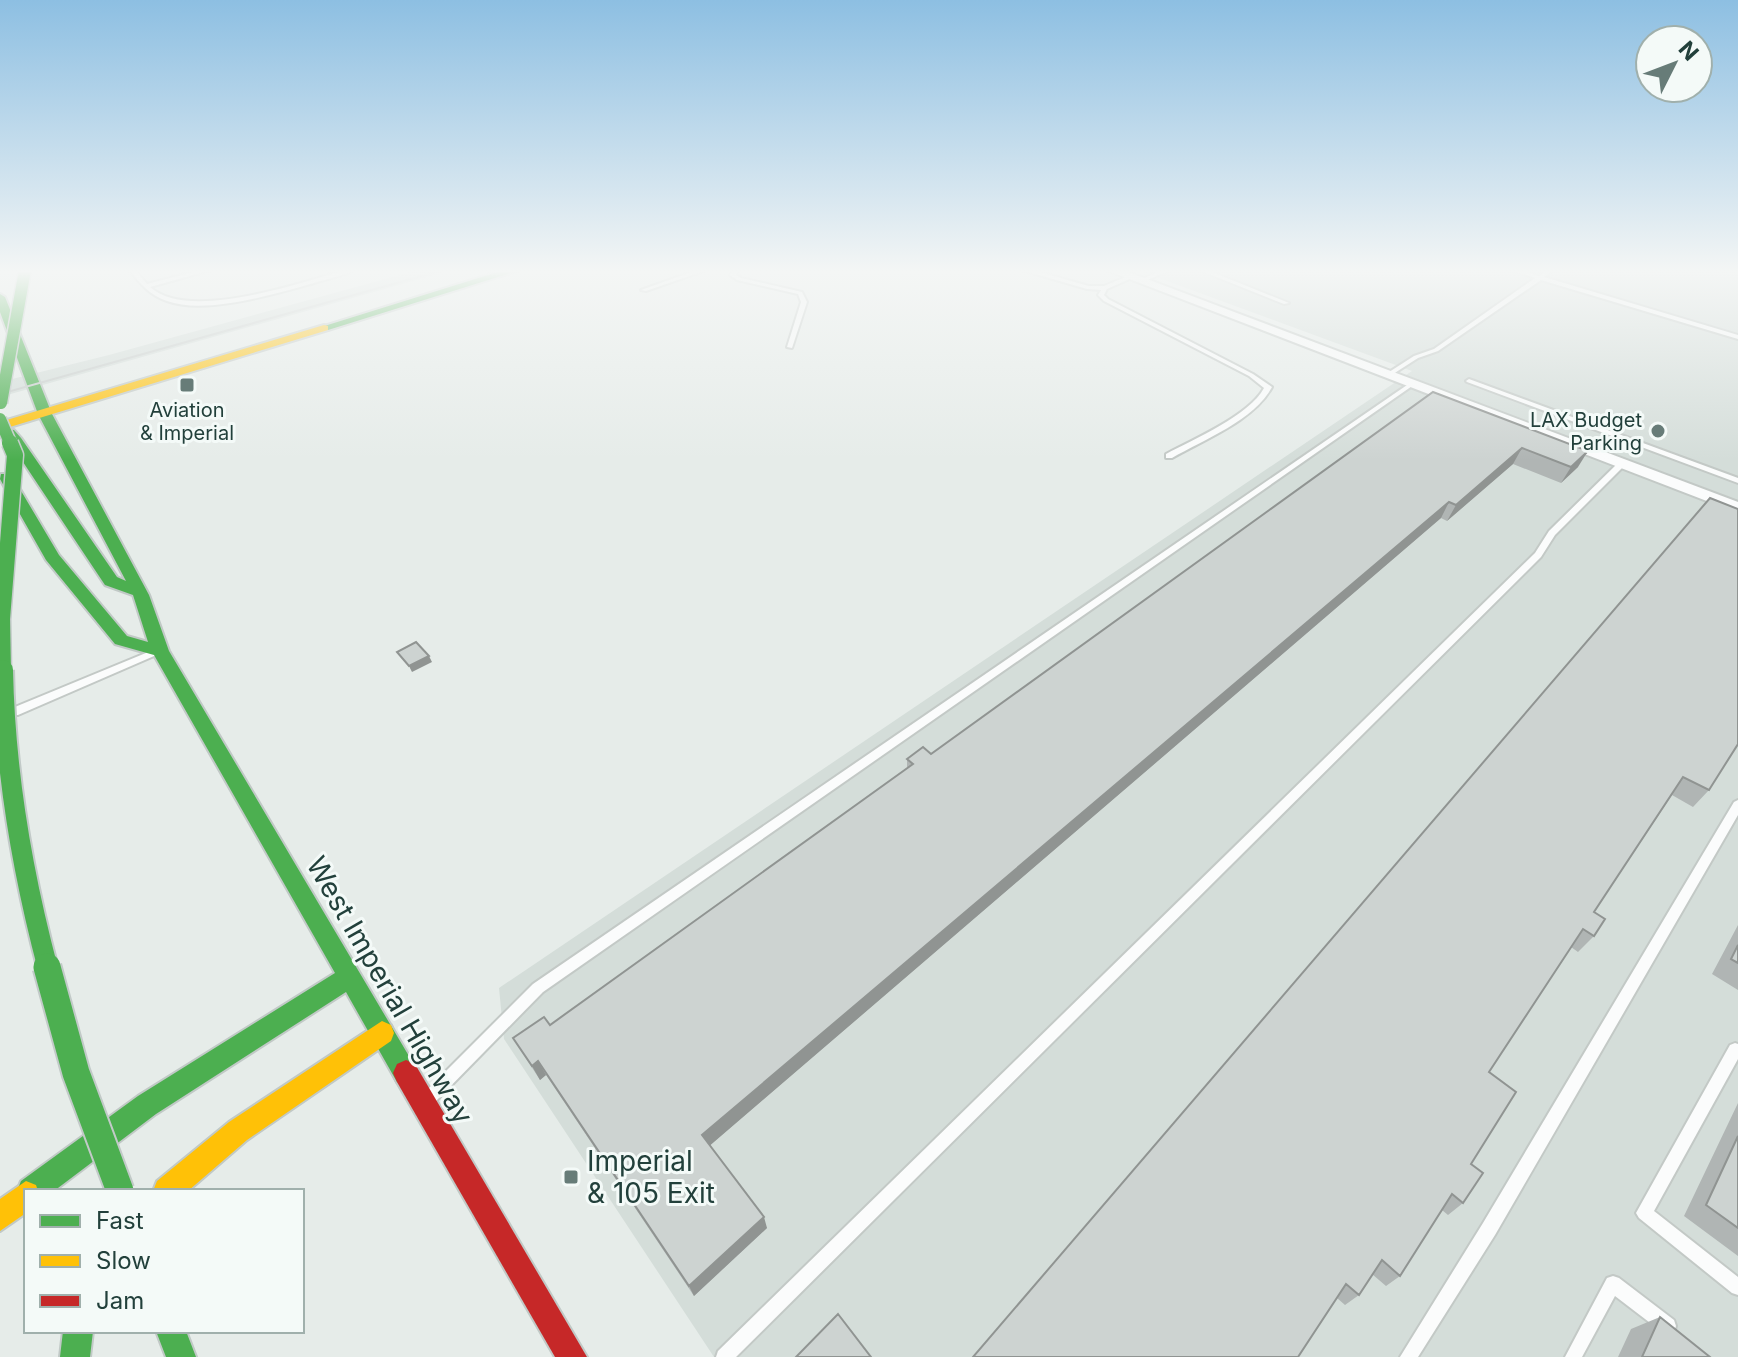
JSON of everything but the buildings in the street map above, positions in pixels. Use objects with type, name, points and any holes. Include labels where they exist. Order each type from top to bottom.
[{"type":"main road","points":[[14,333],[0,417],[15,455],[2,619],[4,723],[13,810],[39,936],[76,1073],[119,1189]]},
{"type":"main road","name":"West Imperial Highway","points":[[14,333],[45,414],[141,595],[160,651],[572,1357]]},
{"type":"main road","points":[[0,428],[308,333]]},
{"type":"main road","points":[[0,428],[9,433],[19,446],[111,581],[141,595]]},
{"type":"main road","points":[[0,463],[52,557],[121,640],[160,651]]},
{"type":"main road","points":[[33,1189],[58,1168],[171,1089],[350,976]]},
{"type":"main road","points":[[169,1189],[238,1131],[382,1033]]},
{"type":"main road","points":[[0,1217],[24,1197]]},
{"type":"main road","points":[[75,1357],[78,1333]]},
{"type":"main road","points":[[172,1333],[181,1357]]},
{"type":"street","points":[[1278,333],[1738,508]]},
{"type":"lane","points":[[790,347],[794,333]]},
{"type":"lane","points":[[1169,456],[1247,411],[1263,399],[1268,387],[1170,333]]},
{"type":"lane","points":[[1388,375],[1460,333]]},
{"type":"lane","points":[[1469,381],[1738,481]]},
{"type":"lane","points":[[424,1103],[538,988],[1412,384]]},
{"type":"lane","points":[[724,1357],[1538,555],[1552,533],[1622,464]]},
{"type":"lane","points":[[0,718],[160,651]]},
{"type":"lane","points":[[1408,1357],[1489,1229],[1738,805]]},
{"type":"lane","points":[[1738,1052],[1735,1050],[1644,1213],[1738,1287]]},
{"type":"lane","points":[[1573,1357],[1613,1284],[1685,1339]]},
{"type":"shaded area","points":[[188,333],[227,333],[0,397],[0,382]]},
{"type":"shaded area","points":[[1309,333],[1738,333],[1738,1357],[714,1357],[504,1039],[499,988],[1412,371]]},
{"type":"tram line","points":[[0,394],[217,333]]},
{"type":"traffic: fast","points":[[14,333],[45,414],[141,595],[160,651],[406,1073]]},
{"type":"traffic: fast","points":[[1,403],[14,333]]},
{"type":"traffic: fast","points":[[0,419],[15,455],[2,619],[4,723],[13,810],[39,936],[76,1073],[119,1189]]},
{"type":"traffic: fast","points":[[1,432],[9,433],[16,441],[111,581],[131,590]]},
{"type":"traffic: fast","points":[[6,477],[52,557],[121,640],[160,651]]},
{"type":"traffic: fast","points":[[34,1189],[147,1105],[350,976]]},
{"type":"traffic: fast","points":[[75,1357],[78,1333]]},
{"type":"traffic: fast","points":[[172,1333],[181,1357]]},
{"type":"traffic: slow","points":[[0,426],[306,333]]},
{"type":"traffic: slow","points":[[169,1189],[238,1131],[382,1033]]},
{"type":"traffic: slow","points":[[0,1217],[24,1197]]},
{"type":"traffic: jam","points":[[406,1073],[572,1357]]},
{"type":"place","name":"Aviation & Imperial","points":[[187,385]]},
{"type":"place","name":"LAX Budget Parking","points":[[1658,431]]},
{"type":"place","name":"Imperial & 105 Exit","points":[[571,1177]]}]
